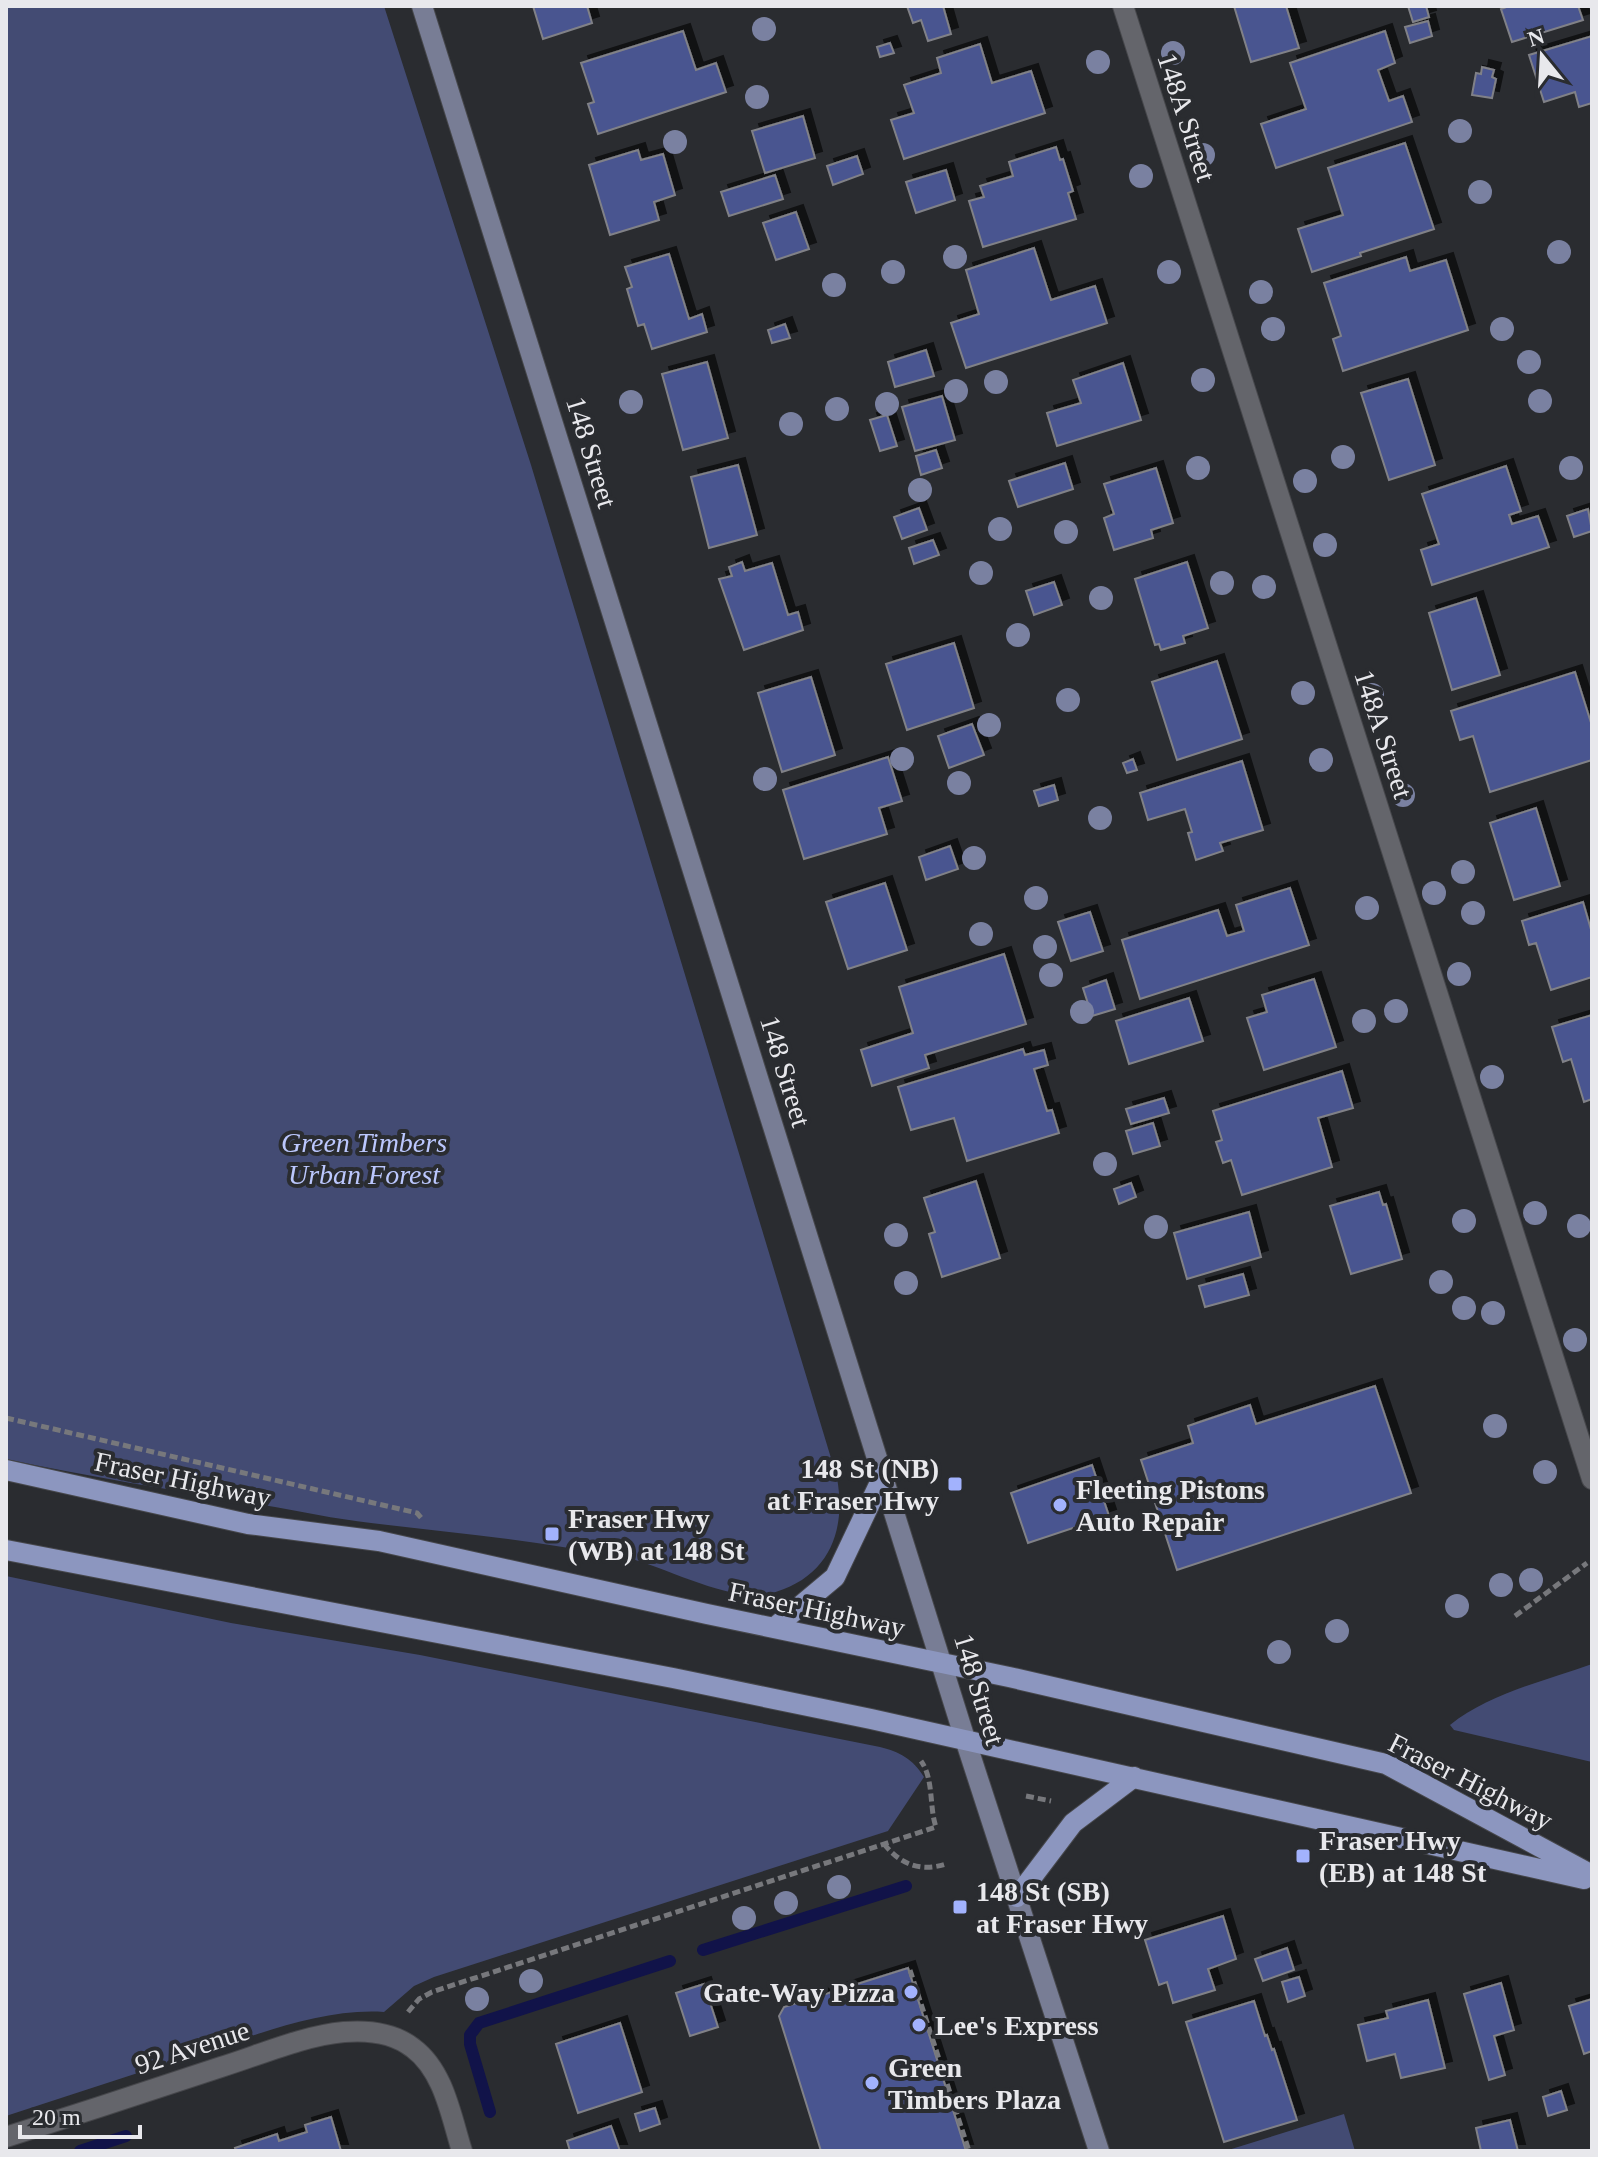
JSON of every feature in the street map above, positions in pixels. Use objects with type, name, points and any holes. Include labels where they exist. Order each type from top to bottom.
[{"type":"main road","name":"148 Street","points":[[422,6],[965,1739],[1099,2151]]},
{"type":"main road","name":"Fraser Highway","points":[[6,1470],[248,1524],[379,1541],[1009,1677],[1386,1764],[1592,1878]]},
{"type":"main road","points":[[774,1628],[835,1577],[884,1474]]},
{"type":"main road","name":"Fraser Highway","points":[[6,1550],[673,1678],[965,1739],[1592,1878]]},
{"type":"main road","points":[[1017,1897],[1073,1823],[1134,1777]]},
{"type":"street","name":"148A Street","points":[[1123,6],[1592,1479]]},
{"type":"street","name":"92 Avenue","points":[[6,2137],[323,2036],[362,2031],[399,2039],[415,2048],[435,2073],[462,2151]]},
{"type":"path","points":[[6,1418],[417,1513]]},
{"type":"path","points":[[1515,1616],[1587,1563]]},
{"type":"path","points":[[407,2012],[419,1999],[432,1992],[936,1827],[931,1815],[927,1772],[916,1756]]},
{"type":"path","points":[[1026,1796],[1051,1801],[1046,1786]]},
{"type":"path","points":[[884,1844],[893,1856],[922,1868],[946,1864]]},
{"type":"path","points":[[910,1970],[969,2151]]},
{"type":"green space","name":"Green Timbers Urban Forest","points":[[6,6],[384,6],[531,465],[837,1478],[839,1518],[828,1551],[806,1577],[789,1587],[769,1594],[737,1594],[614,1555],[344,1519],[6,1459]]},
{"type":"green space","points":[[6,1576],[231,1623],[420,1655],[880,1747],[905,1757],[924,1777],[888,1831],[434,1977],[414,1986],[384,2012],[337,2014],[290,2024],[6,2116]]},
{"type":"green space","points":[[1592,1664],[1592,1762],[1454,1730],[1450,1725],[1500,1696]]},
{"type":"green space","points":[[1344,2114],[1355,2151],[1225,2151]]},
{"type":"building","points":[[533,6],[587,6],[592,23],[543,39]]},
{"type":"building","points":[[907,6],[943,6],[951,34],[928,41],[921,20],[913,23]]},
{"type":"building","points":[[1234,6],[1286,6],[1299,48],[1251,62]]},
{"type":"building","points":[[1408,6],[1426,6],[1429,17],[1413,22]]},
{"type":"building","points":[[1509,6],[1578,6],[1583,20],[1512,42],[1501,9]]},
{"type":"building","points":[[1428,21],[1432,36],[1410,43],[1405,27]]},
{"type":"building","points":[[683,31],[696,70],[716,63],[726,92],[598,134],[588,104],[594,102],[581,63]]},
{"type":"building","points":[[1385,31],[1395,63],[1378,70],[1389,101],[1403,96],[1412,122],[1276,168],[1261,124],[1306,109],[1290,63]]},
{"type":"building","points":[[1592,36],[1592,103],[1579,107],[1575,92],[1544,102],[1529,55]]},
{"type":"building","points":[[890,43],[894,53],[880,57],[877,47]]},
{"type":"building","points":[[980,44],[992,83],[1031,71],[1045,113],[904,159],[891,120],[914,113],[904,85],[941,73],[937,58]]},
{"type":"building","points":[[1482,67],[1494,70],[1492,77],[1496,79],[1492,98],[1472,95],[1476,73],[1481,74]]},
{"type":"building","points":[[803,116],[815,158],[765,173],[752,131]]},
{"type":"building","points":[[1405,143],[1434,229],[1312,272],[1298,229],[1343,215],[1328,168]]},
{"type":"building","points":[[1056,147],[1073,191],[1068,193],[1076,219],[983,247],[969,201],[984,197],[980,186],[1013,176],[1009,162]]},
{"type":"building","points":[[638,150],[641,160],[663,154],[675,195],[654,202],[659,220],[610,235],[589,165]]},
{"type":"building","points":[[857,156],[863,174],[833,185],[827,166]]},
{"type":"building","points":[[946,170],[955,200],[916,213],[906,182]]},
{"type":"building","points":[[775,175],[783,199],[729,216],[721,192]]},
{"type":"building","points":[[796,212],[809,249],[776,260],[763,223]]},
{"type":"building","points":[[1034,248],[1051,300],[1095,286],[1107,323],[966,368],[951,323],[979,314],[966,270]]},
{"type":"building","points":[[669,254],[689,319],[702,314],[707,332],[652,349],[644,324],[638,326],[627,289],[632,287],[625,267]]},
{"type":"building","points":[[1406,257],[1410,271],[1446,260],[1468,330],[1343,371],[1333,339],[1341,336],[1324,283]]},
{"type":"building","points":[[785,324],[790,338],[772,343],[768,330]]},
{"type":"building","points":[[926,350],[934,376],[895,387],[888,362]]},
{"type":"building","points":[[707,362],[728,438],[683,450],[662,374]]},
{"type":"building","points":[[1123,363],[1141,420],[1057,446],[1047,413],[1081,403],[1073,380]]},
{"type":"building","points":[[1408,379],[1435,465],[1389,480],[1361,393]]},
{"type":"building","points":[[942,396],[955,440],[915,451],[902,407]]},
{"type":"building","points":[[887,415],[897,446],[880,451],[870,420]]},
{"type":"building","points":[[936,450],[942,468],[921,475],[916,456]]},
{"type":"building","points":[[1065,463],[1073,489],[1018,507],[1009,481]]},
{"type":"building","points":[[738,465],[757,535],[709,548],[691,477]]},
{"type":"building","points":[[1506,466],[1521,511],[1509,515],[1512,524],[1538,516],[1549,547],[1432,585],[1421,550],[1439,544],[1422,494]]},
{"type":"building","points":[[1156,468],[1173,523],[1151,530],[1153,538],[1114,550],[1104,518],[1114,514],[1104,484]]},
{"type":"building","points":[[919,508],[927,530],[902,539],[894,517]]},
{"type":"building","points":[[1588,509],[1592,531],[1574,537],[1567,516]]},
{"type":"building","points":[[933,540],[939,555],[914,564],[909,548]]},
{"type":"building","points":[[742,562],[745,571],[772,563],[788,615],[798,612],[803,630],[744,650],[719,579],[732,576],[729,567]]},
{"type":"building","points":[[1187,562],[1208,628],[1183,636],[1185,643],[1161,650],[1159,644],[1155,645],[1135,579]]},
{"type":"building","points":[[1054,582],[1062,605],[1034,615],[1026,591]]},
{"type":"building","points":[[1476,598],[1500,675],[1452,690],[1429,613]]},
{"type":"building","points":[[954,643],[974,708],[907,730],[886,664]]},
{"type":"building","points":[[1217,661],[1242,739],[1177,760],[1152,682]]},
{"type":"building","points":[[1575,672],[1592,726],[1592,760],[1490,792],[1473,736],[1460,740],[1451,711]]},
{"type":"building","points":[[811,677],[835,755],[782,772],[758,693]]},
{"type":"building","points":[[972,724],[984,755],[949,768],[938,736]]},
{"type":"building","points":[[888,757],[902,801],[879,808],[887,834],[804,859],[783,790]]},
{"type":"building","points":[[1133,759],[1137,770],[1127,773],[1123,763]]},
{"type":"building","points":[[1242,761],[1263,830],[1220,843],[1223,851],[1196,860],[1185,809],[1148,820],[1140,793]]},
{"type":"building","points":[[1054,785],[1058,800],[1039,806],[1034,791]]},
{"type":"building","points":[[1536,808],[1560,886],[1514,900],[1490,823]]},
{"type":"building","points":[[950,846],[958,869],[926,880],[919,857]]},
{"type":"building","points":[[885,883],[907,950],[848,969],[826,902]]},
{"type":"building","points":[[1290,888],[1309,945],[1140,999],[1122,940],[1218,910],[1227,936],[1244,931],[1236,905]]},
{"type":"building","points":[[1583,902],[1592,933],[1592,977],[1551,990],[1536,943],[1529,945],[1522,921]]},
{"type":"building","points":[[1090,912],[1103,951],[1071,961],[1058,922]]},
{"type":"building","points":[[1004,954],[1026,1024],[925,1055],[929,1068],[872,1086],[861,1050],[913,1033],[899,987]]},
{"type":"building","points":[[1314,979],[1336,1047],[1264,1070],[1247,1018],[1267,1012],[1262,995]]},
{"type":"building","points":[[1106,980],[1115,1009],[1092,1016],[1083,988]]},
{"type":"building","points":[[1189,998],[1203,1041],[1129,1064],[1116,1021]]},
{"type":"building","points":[[1592,1015],[1592,1099],[1584,1102],[1571,1059],[1563,1062],[1552,1027]]},
{"type":"building","points":[[1023,1049],[1025,1055],[1044,1050],[1048,1065],[1034,1069],[1047,1111],[1052,1110],[1059,1133],[967,1161],[954,1118],[911,1130],[898,1087]]},
{"type":"building","points":[[1342,1071],[1353,1108],[1318,1118],[1332,1167],[1242,1195],[1231,1160],[1223,1163],[1216,1142],[1222,1140],[1213,1111]]},
{"type":"building","points":[[1164,1098],[1169,1113],[1131,1124],[1126,1109]]},
{"type":"building","points":[[1153,1123],[1160,1146],[1133,1154],[1126,1131]]},
{"type":"building","points":[[976,1181],[1000,1258],[942,1277],[929,1234],[935,1232],[924,1198]]},
{"type":"building","points":[[1131,1183],[1136,1197],[1119,1204],[1114,1189]]},
{"type":"building","points":[[1379,1192],[1383,1205],[1386,1204],[1402,1259],[1351,1274],[1330,1206]]},
{"type":"building","points":[[1249,1212],[1261,1257],[1187,1279],[1174,1233]]},
{"type":"building","points":[[1243,1274],[1249,1295],[1205,1307],[1199,1286]]},
{"type":"building","points":[[1375,1386],[1411,1493],[1177,1570],[1141,1460],[1193,1443],[1188,1426],[1250,1405],[1256,1424]]},
{"type":"building","name":"Fleeting Pistons Auto Repair","points":[[1092,1465],[1109,1516],[1028,1543],[1011,1493]]},
{"type":"building","points":[[1223,1916],[1236,1959],[1208,1969],[1215,1990],[1173,2003],[1167,1982],[1159,1985],[1145,1940]]},
{"type":"building","points":[[1287,1948],[1294,1970],[1263,1981],[1255,1959]]},
{"type":"building","name":"Green Timbers Plaza","points":[[908,1968],[966,2151],[821,2151],[779,2016],[784,2007]]},
{"type":"building","points":[[1299,1977],[1305,1996],[1288,2002],[1282,1982]]},
{"type":"building","points":[[1501,1983],[1514,2030],[1494,2036],[1505,2075],[1489,2080],[1464,1994]]},
{"type":"building","points":[[704,1984],[718,2027],[690,2036],[676,1993]]},
{"type":"building","points":[[1592,1999],[1592,2051],[1584,2054],[1569,2006]]},
{"type":"building","points":[[1428,2000],[1445,2068],[1401,2078],[1395,2054],[1367,2061],[1358,2025],[1388,2018],[1386,2011]]},
{"type":"building","points":[[1254,2001],[1265,2036],[1274,2049],[1297,2120],[1224,2142],[1186,2022]]},
{"type":"building","points":[[620,2023],[642,2092],[578,2113],[556,2044]]},
{"type":"building","points":[[1561,2091],[1567,2110],[1548,2116],[1543,2097]]},
{"type":"building","points":[[655,2108],[660,2124],[640,2131],[635,2114]]},
{"type":"building","points":[[331,2117],[341,2151],[236,2151],[235,2148],[277,2134],[279,2141],[307,2132],[305,2125]]},
{"type":"building","points":[[1510,2120],[1518,2151],[1481,2151],[1476,2128]]},
{"type":"building","points":[[611,2126],[620,2151],[570,2151],[567,2141]]},
{"type":"waterway","points":[[703,1950],[906,1886]]},
{"type":"waterway","points":[[490,2112],[470,2044],[470,2035],[479,2023],[670,1961]]},
{"type":"waterway","points":[[80,2151],[126,2136]]},
{"type":"place","name":"148 St (NB) at Fraser Hwy","points":[[955,1484]]},
{"type":"place","name":"Fleeting Pistons Auto Repair","points":[[1060,1505]]},
{"type":"place","name":"Fraser Hwy (WB) at 148 St","points":[[552,1534]]},
{"type":"place","name":"Fraser Hwy (EB) at 148 St","points":[[1303,1856]]},
{"type":"place","name":"148 St (SB) at Fraser Hwy","points":[[960,1907]]},
{"type":"place","name":"Gate-Way Pizza","points":[[911,1992]]},
{"type":"place","name":"Lee's Express","points":[[919,2025]]},
{"type":"place","name":"Green Timbers Plaza","points":[[872,2083]]}]
